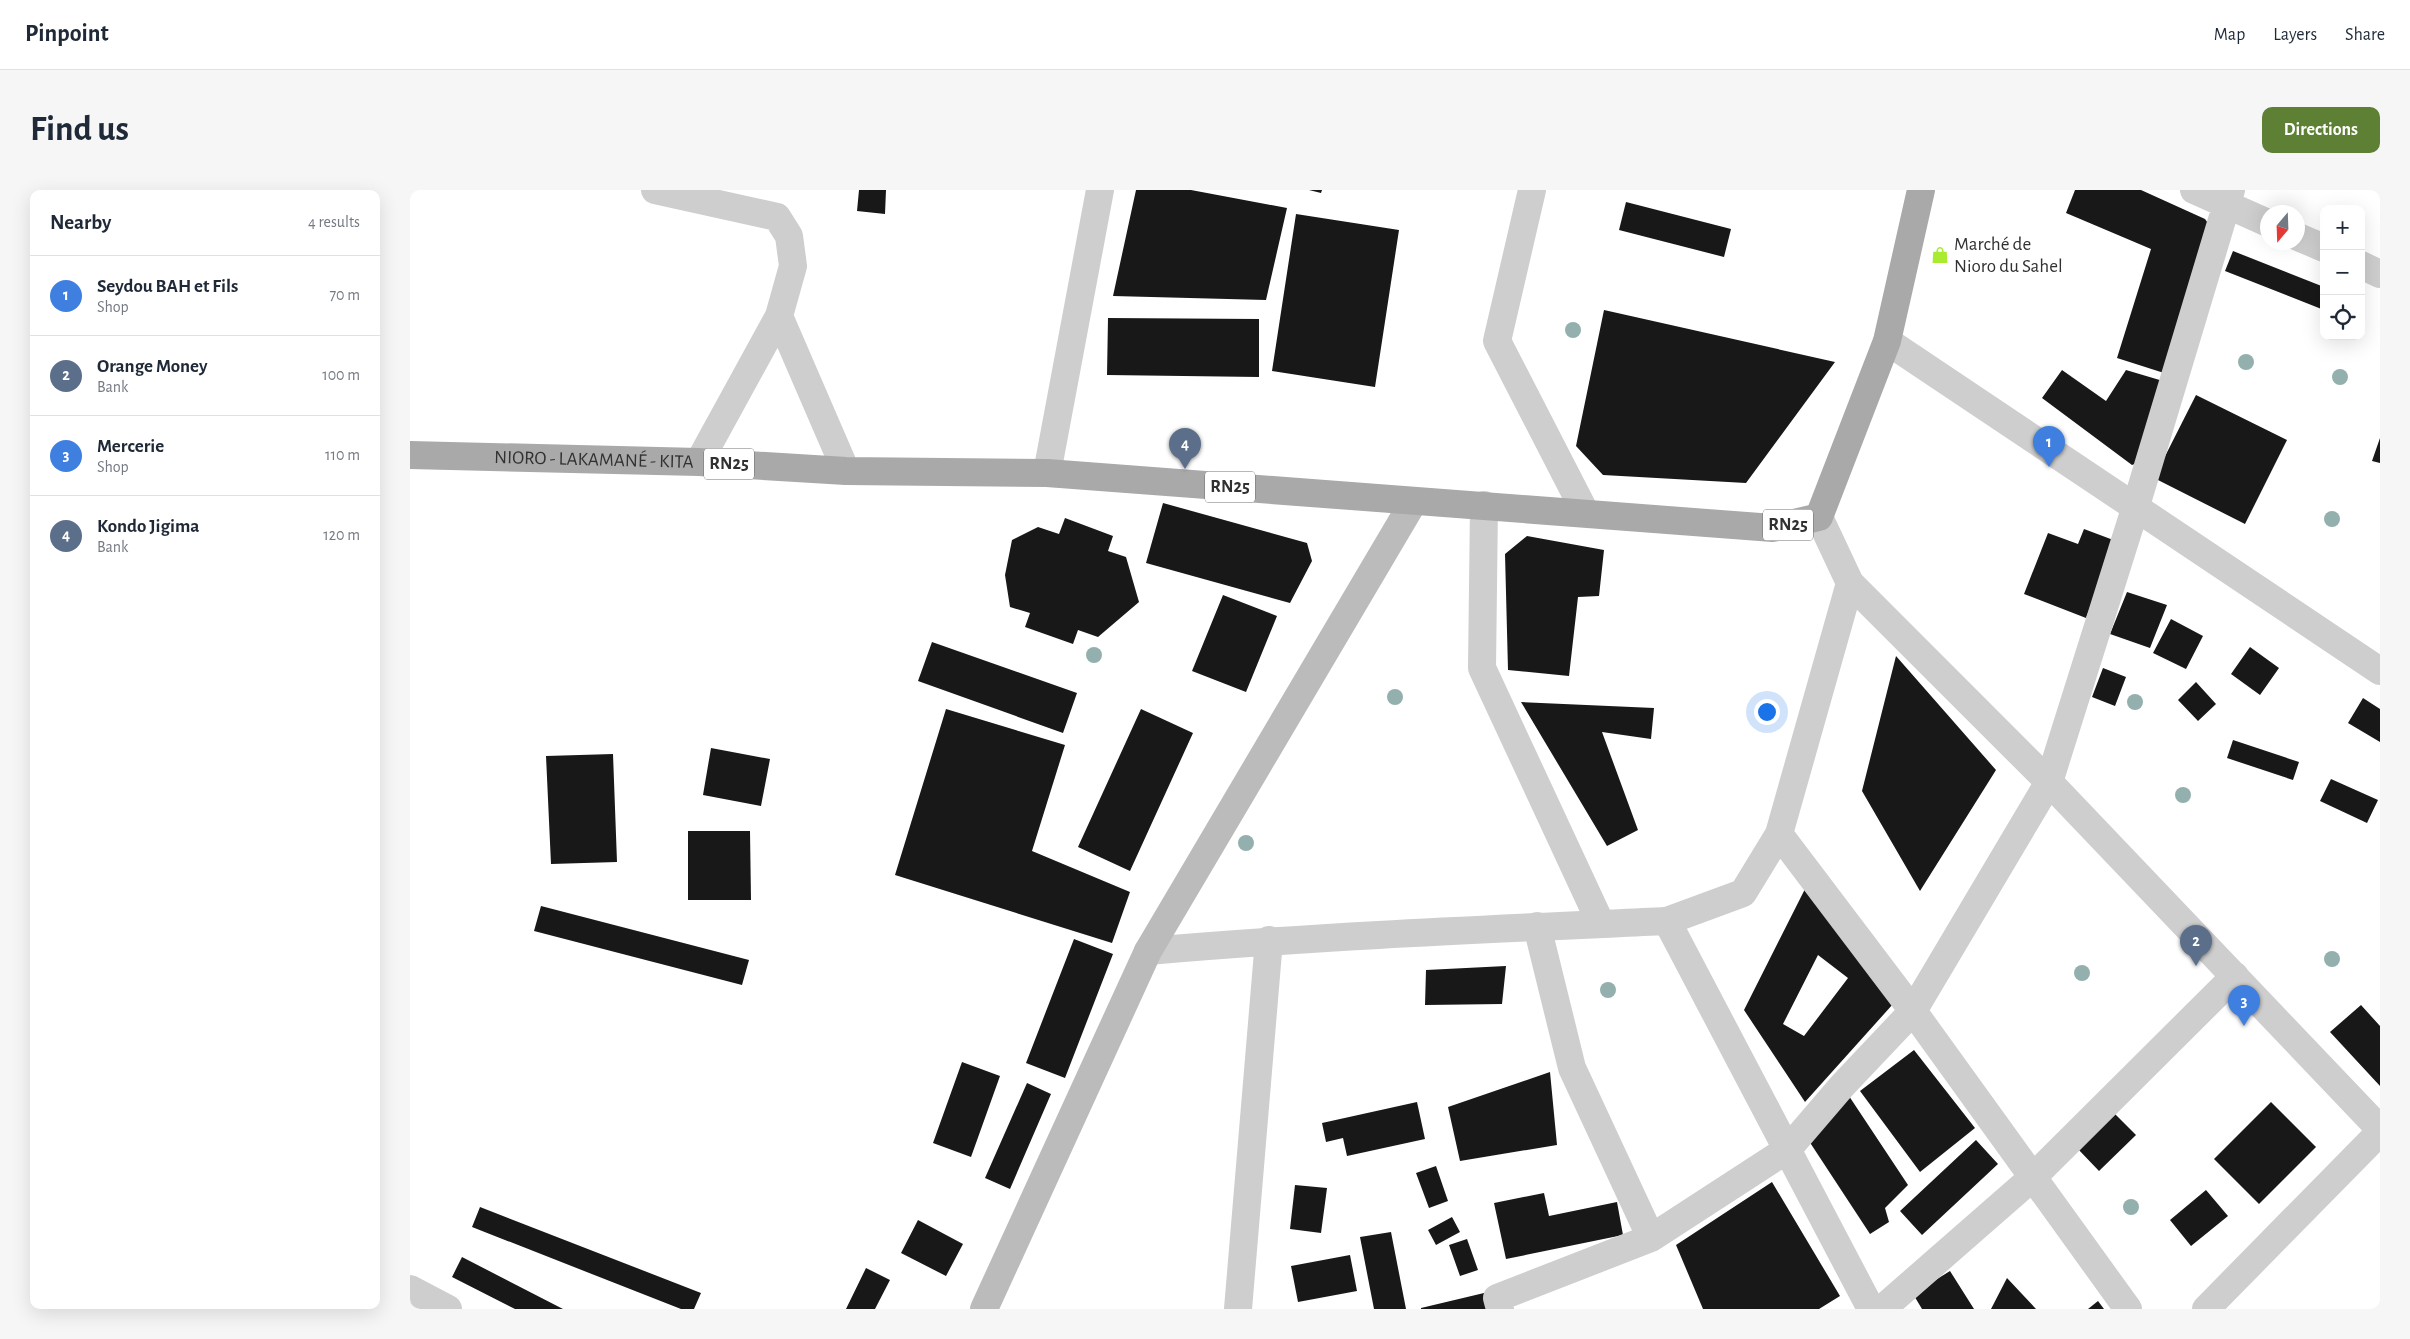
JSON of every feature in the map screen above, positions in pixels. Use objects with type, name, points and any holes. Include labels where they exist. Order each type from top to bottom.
[{"type":"main road","name":"RN25","points":[[1047,473],[1585,512],[1774,528],[1820,517],[1887,341],[1921,190]]},
{"type":"main road","name":"NIORO - LAKAMANÉ - KITA","points":[[410,455],[699,462],[846,471],[1047,473]]},
{"type":"main road","points":[[984,1309],[1148,951],[1414,501]]},
{"type":"street","points":[[655,190],[777,217],[789,236],[793,266],[779,316],[699,462]]},
{"type":"street","points":[[1047,473],[1100,190]]},
{"type":"street","points":[[1532,190],[1497,341],[1585,512]]},
{"type":"street","points":[[2194,190],[2229,198],[2260,218]]},
{"type":"street","points":[[1500,1309],[1498,1298],[1651,1238],[1788,1150],[1842,1086],[1913,1011],[2049,782],[2136,509],[2229,198]]},
{"type":"street","points":[[2305,239],[2320,246]]},
{"type":"street","points":[[2365,267],[2380,274]]},
{"type":"street","points":[[779,316],[846,471]]},
{"type":"street","points":[[1887,341],[2136,509],[2353,651],[2380,671]]},
{"type":"street","points":[[1484,505],[1482,668],[1601,924]]},
{"type":"street","points":[[1820,517],[1850,583],[2049,782],[2380,1130],[2206,1309]]},
{"type":"street","points":[[1148,951],[1269,940],[1667,921],[1743,893],[1779,834],[1850,583]]},
{"type":"street","points":[[1779,834],[1913,1011],[2128,1309]]},
{"type":"street","points":[[1667,921],[1871,1309]]},
{"type":"street","points":[[1537,926],[1572,1068],[1651,1238]]},
{"type":"street","points":[[1238,1309],[1269,940]]},
{"type":"street","points":[[1882,1309],[2033,1177],[2235,976]]},
{"type":"street","points":[[410,1289],[448,1309]]},
{"type":"building","points":[[859,190],[886,190],[885,214],[857,211]]},
{"type":"building","points":[[1136,190],[1191,190],[1287,208],[1266,300],[1113,296]]},
{"type":"building","points":[[1309,190],[1322,190],[1321,193]]},
{"type":"building","points":[[2075,190],[2141,190],[2205,219],[2210,226],[2164,373],[2117,358],[2151,249],[2066,213]]},
{"type":"building","points":[[1626,202],[1731,229],[1724,257],[1619,230]]},
{"type":"building","points":[[1296,214],[1399,230],[1375,387],[1272,371]]},
{"type":"building","points":[[2233,251],[2320,285],[2320,308],[2225,271]]},
{"type":"building","points":[[1604,310],[1835,362],[1746,483],[1603,475],[1576,446]]},
{"type":"building","points":[[1108,318],[1259,319],[1259,377],[1107,375]]},
{"type":"building","points":[[2062,370],[2106,401],[2126,370],[2163,381],[2140,462],[2132,465],[2042,398]]},
{"type":"building","points":[[2196,395],[2287,440],[2245,524],[2154,478]]},
{"type":"building","points":[[2380,438],[2380,463],[2372,461]]},
{"type":"building","points":[[1163,503],[1307,543],[1312,561],[1290,603],[1146,563]]},
{"type":"building","points":[[1065,518],[1113,536],[1108,551],[1126,557],[1139,602],[1098,637],[1078,630],[1073,644],[1025,627],[1030,613],[1010,607],[1005,575],[1012,540],[1038,527],[1059,534]]},
{"type":"building","points":[[2084,529],[2116,541],[2086,618],[2024,594],[2048,533],[2078,544]]},
{"type":"building","points":[[1527,536],[1604,550],[1599,596],[1578,597],[1569,676],[1508,670],[1505,554]]},
{"type":"building","points":[[2127,592],[2167,605],[2150,648],[2110,634]]},
{"type":"building","points":[[1223,595],[1277,616],[1246,692],[1192,671]]},
{"type":"building","points":[[2171,619],[2203,636],[2186,669],[2153,653]]},
{"type":"building","points":[[932,642],[1077,693],[1063,733],[918,681]]},
{"type":"building","points":[[2250,647],[2279,668],[2260,695],[2231,674]]},
{"type":"building","points":[[1896,656],[1996,770],[1920,891],[1862,791]]},
{"type":"building","points":[[2103,668],[2126,677],[2115,706],[2092,697]]},
{"type":"building","points":[[2196,682],[2216,704],[2198,721],[2178,700]]},
{"type":"building","points":[[2363,698],[2380,709],[2380,742],[2348,723]]},
{"type":"building","points":[[1521,702],[1654,708],[1651,739],[1602,732],[1638,830],[1607,846]]},
{"type":"building","points":[[946,709],[1065,745],[1032,851],[1130,892],[1112,943],[895,875]]},
{"type":"building","points":[[1141,709],[1193,733],[1130,871],[1078,847]]},
{"type":"building","points":[[2233,740],[2299,762],[2293,780],[2227,758]]},
{"type":"building","points":[[711,748],[770,759],[761,806],[703,795]]},
{"type":"building","points":[[613,754],[617,862],[551,864],[546,756]]},
{"type":"building","points":[[2331,779],[2378,800],[2367,823],[2320,801]]},
{"type":"building","points":[[688,831],[750,831],[751,900],[688,900]]},
{"type":"building","points":[[1805,889],[1893,1004],[1805,1102],[1744,1010]],"holes":[[[1818,955],[1848,978],[1804,1036],[1783,1024]]]},
{"type":"building","points":[[541,906],[749,960],[742,985],[534,931]]},
{"type":"building","points":[[1074,939],[1113,954],[1065,1078],[1026,1063]]},
{"type":"building","points":[[1506,966],[1502,1004],[1425,1005],[1426,970]]},
{"type":"building","points":[[2361,1005],[2380,1026],[2380,1086],[2330,1032]]},
{"type":"building","points":[[1914,1050],[1975,1128],[1920,1172],[1860,1091]]},
{"type":"building","points":[[962,1062],[1000,1076],[971,1157],[933,1143]]},
{"type":"building","points":[[1550,1072],[1557,1145],[1460,1161],[1448,1107]]},
{"type":"building","points":[[1027,1083],[1051,1094],[1010,1189],[985,1178]]},
{"type":"building","points":[[1847,1093],[1908,1185],[1885,1208],[1889,1222],[1870,1234],[1807,1138]]},
{"type":"building","points":[[1417,1102],[1425,1139],[1347,1156],[1343,1138],[1326,1142],[1322,1123]]},
{"type":"building","points":[[2271,1102],[2316,1147],[2259,1204],[2214,1159]]},
{"type":"building","points":[[2114,1113],[2136,1135],[2099,1171],[2077,1148]]},
{"type":"building","points":[[1976,1140],[1998,1164],[1922,1235],[1900,1211]]},
{"type":"building","points":[[1436,1166],[1448,1201],[1429,1208],[1416,1173]]},
{"type":"building","points":[[1772,1182],[1840,1296],[1819,1309],[1703,1309],[1676,1245]]},
{"type":"building","points":[[1295,1185],[1327,1188],[1321,1233],[1290,1229]]},
{"type":"building","points":[[2206,1190],[2228,1216],[2191,1246],[2170,1220]]},
{"type":"building","points":[[1544,1193],[1549,1216],[1617,1202],[1623,1235],[1506,1259],[1494,1203]]},
{"type":"building","points":[[480,1207],[701,1293],[694,1309],[681,1309],[472,1227]]},
{"type":"building","points":[[1452,1217],[1460,1232],[1436,1245],[1428,1230]]},
{"type":"building","points":[[918,1220],[963,1244],[946,1276],[901,1253]]},
{"type":"building","points":[[1391,1232],[1406,1309],[1374,1309],[1360,1237]]},
{"type":"building","points":[[1467,1239],[1478,1270],[1460,1276],[1449,1245]]},
{"type":"building","points":[[1350,1255],[1357,1291],[1298,1302],[1291,1266]]},
{"type":"building","points":[[462,1257],[563,1309],[515,1309],[452,1277]]},
{"type":"building","points":[[866,1268],[890,1280],[875,1309],[846,1309]]},
{"type":"building","points":[[1950,1271],[1974,1309],[1922,1309],[1913,1294]]},
{"type":"building","points":[[2007,1278],[2036,1309],[1991,1309]]},
{"type":"building","points":[[1484,1293],[1487,1309],[1421,1309],[1421,1308]]},
{"type":"building","points":[[2098,1301],[2104,1309],[2088,1309]]},
{"type":"place","name":"Marché de Nioro du Sahel","points":[[1940,255]]},
{"type":"place","name":"Seydou BAH et Fils","points":[[2049,467]]},
{"type":"place","name":"Kondo Jigima","points":[[1185,469]]},
{"type":"place","name":"Orange Money","points":[[2196,966]]},
{"type":"place","name":"Mercerie","points":[[2244,1026]]}]
